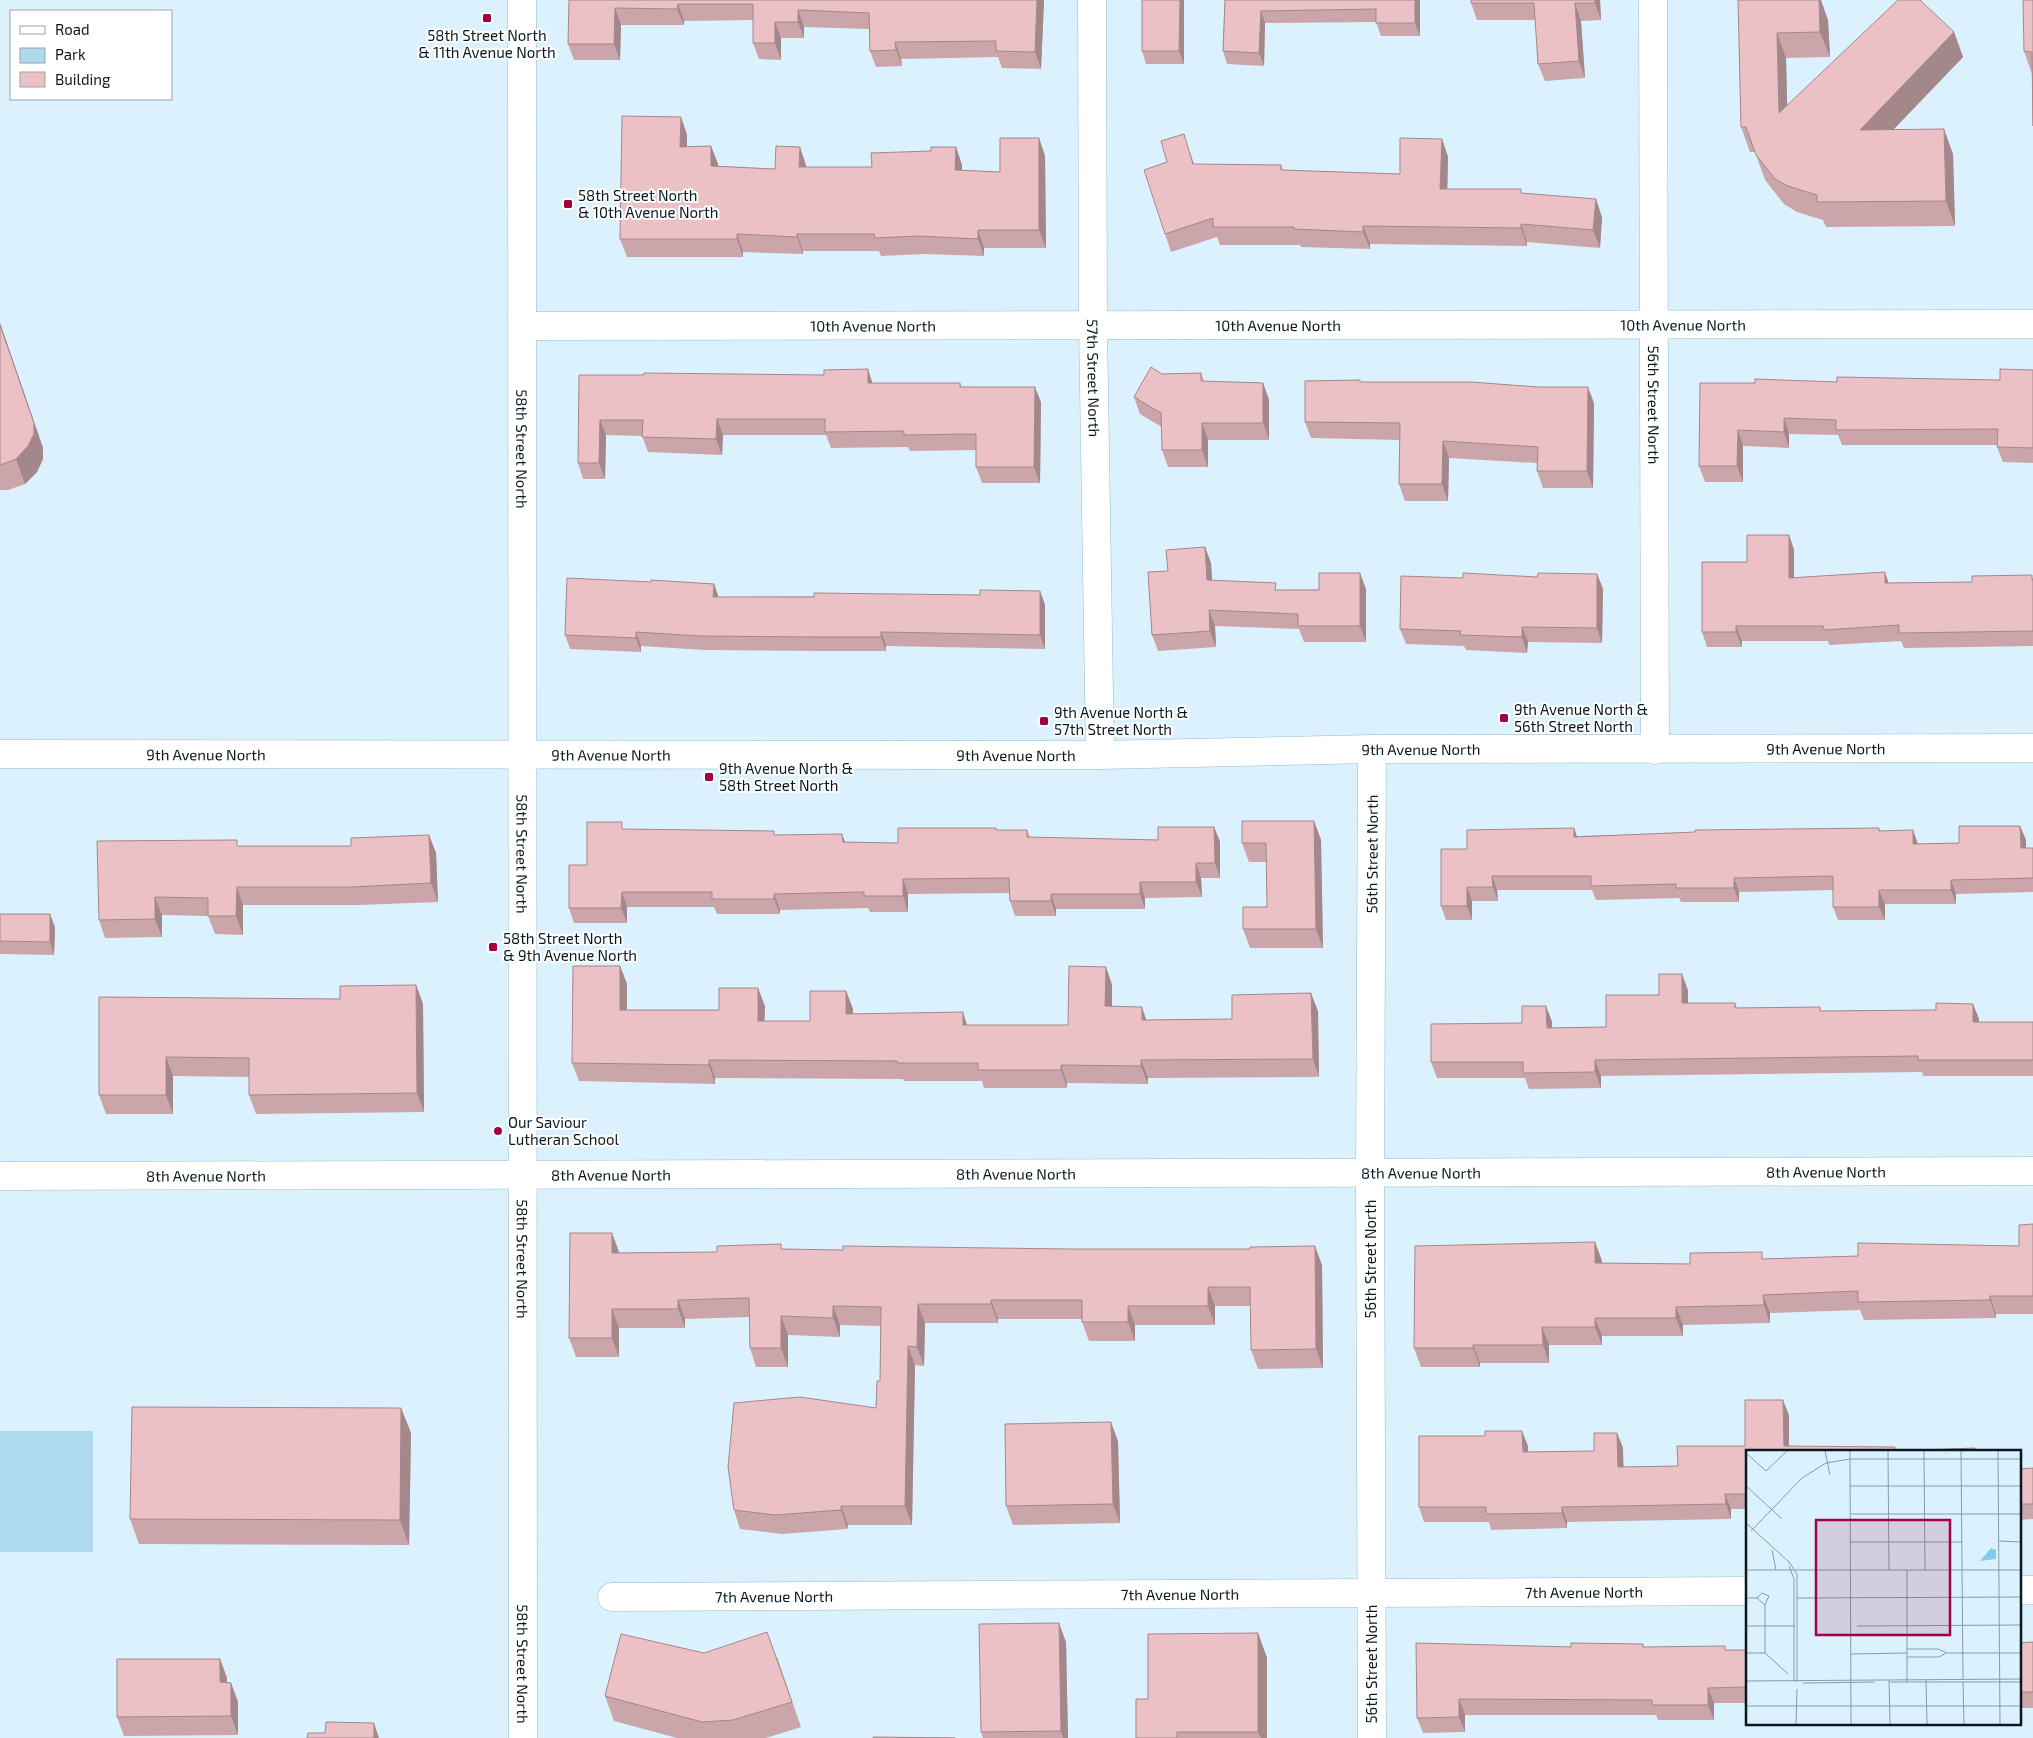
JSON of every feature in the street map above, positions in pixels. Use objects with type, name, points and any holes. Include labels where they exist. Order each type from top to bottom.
[{"type":"street","name":"58th Street North","points":[[522,0],[523,1738]]},
{"type":"street","name":"57th Street North","points":[[1092,0],[1093,326],[1100,755]]},
{"type":"street","name":"56th Street North","points":[[1653,0],[1654,750]]},
{"type":"street","name":"10th Avenue North","points":[[523,326],[2033,324]]},
{"type":"street","name":"9th Avenue North","points":[[0,754],[1100,755],[1372,749],[2033,748]]},
{"type":"street","name":"56th Street North","points":[[1372,749],[1370,1174],[1372,1738]]},
{"type":"street","name":"8th Avenue North","points":[[0,1176],[2033,1172]]},
{"type":"street","points":[[2020,1590],[2033,1590]]},
{"type":"street","name":"7th Avenue North","points":[[612,1596],[1746,1591]]},
{"type":"green space","points":[[0,1431],[93,1431],[93,1552],[0,1552]]},
{"type":"building","points":[[569,0],[1037,0],[1035,52],[996,51],[996,41],[895,42],[896,50],[870,51],[869,13],[798,10],[798,22],[775,22],[775,43],[753,43],[753,4],[678,4],[677,9],[615,8],[614,44],[568,44]]},
{"type":"building","points":[[1142,0],[1180,0],[1179,51],[1142,51]]},
{"type":"building","points":[[1225,0],[1415,0],[1415,23],[1376,23],[1376,9],[1261,11],[1259,53],[1223,51]]},
{"type":"building","points":[[1471,0],[1595,0],[1595,3],[1575,3],[1579,61],[1538,64],[1534,3],[1471,3]]},
{"type":"building","points":[[1738,0],[1819,0],[1820,32],[1777,33],[1779,113],[1898,0],[1920,0],[1954,32],[1860,130],[1944,129],[1946,201],[1817,202],[1817,195],[1788,186],[1775,179],[1756,155],[1746,127],[1741,127]]},
{"type":"building","points":[[2023,0],[2033,0],[2033,126],[2032,52],[2024,51]]},
{"type":"building","points":[[622,116],[681,117],[680,147],[711,146],[711,166],[775,169],[776,146],[800,147],[799,167],[872,167],[871,153],[931,151],[931,147],[956,147],[955,170],[1000,172],[1000,138],[1039,138],[1039,230],[978,230],[978,239],[918,236],[875,238],[874,234],[797,234],[797,237],[737,234],[737,239],[620,239]]},
{"type":"building","points":[[1184,134],[1193,164],[1281,165],[1281,170],[1400,174],[1400,138],[1442,139],[1440,189],[1521,189],[1521,193],[1596,199],[1593,230],[1521,224],[1521,228],[1363,226],[1363,232],[1294,229],[1294,227],[1213,227],[1213,218],[1165,234],[1144,170],[1167,162],[1161,141]]},
{"type":"building","points":[[0,325],[34,423],[34,434],[28,446],[16,459],[0,465]]},
{"type":"building","points":[[1151,367],[1162,374],[1201,373],[1201,381],[1263,383],[1263,423],[1202,423],[1202,450],[1162,450],[1161,413],[1134,397]]},
{"type":"building","points":[[868,369],[868,383],[960,383],[960,387],[1035,387],[1034,467],[976,467],[976,434],[904,435],[904,431],[825,432],[825,419],[717,419],[716,439],[642,437],[643,420],[600,420],[599,463],[578,463],[579,375],[644,375],[644,373],[824,375],[824,370]]},
{"type":"building","points":[[2000,369],[2033,370],[2033,448],[1997,447],[1998,429],[1836,430],[1836,420],[1784,418],[1784,432],[1738,430],[1737,466],[1699,466],[1700,383],[1755,383],[1755,379],[1837,382],[1837,377],[2000,380]]},
{"type":"building","points":[[1360,380],[1360,382],[1471,382],[1538,387],[1588,387],[1587,471],[1537,471],[1538,447],[1443,441],[1442,484],[1399,484],[1400,423],[1305,422],[1305,381]]},
{"type":"building","points":[[1747,535],[1789,535],[1789,578],[1885,572],[1885,583],[1972,582],[1972,576],[2032,575],[2033,631],[1899,633],[1899,625],[1824,630],[1823,626],[1736,626],[1736,632],[1702,632],[1702,562],[1747,562]]},
{"type":"building","points":[[1205,547],[1207,580],[1276,583],[1275,590],[1319,590],[1319,573],[1360,573],[1360,626],[1298,626],[1298,614],[1209,610],[1210,631],[1152,635],[1148,572],[1168,571],[1166,550]]},
{"type":"building","points":[[1463,573],[1537,577],[1538,573],[1597,574],[1597,628],[1522,627],[1522,637],[1460,635],[1461,631],[1400,629],[1401,576],[1463,578]]},
{"type":"building","points":[[567,578],[714,584],[713,597],[814,597],[814,593],[980,595],[980,590],[1040,591],[1040,635],[881,632],[881,637],[814,637],[700,636],[636,632],[636,638],[565,635]]},
{"type":"building","points":[[1242,821],[1314,821],[1316,929],[1243,929],[1243,907],[1267,907],[1266,843],[1242,843]]},
{"type":"building","points":[[587,822],[622,822],[622,829],[774,831],[774,835],[842,834],[843,842],[898,843],[898,828],[996,828],[996,830],[1027,830],[1027,837],[1158,840],[1158,827],[1214,827],[1215,863],[1196,863],[1196,882],[1140,882],[1140,894],[1051,894],[1051,901],[1010,901],[1009,878],[903,879],[903,896],[864,896],[864,892],[774,894],[774,899],[712,899],[712,892],[622,892],[621,908],[569,908],[569,865],[587,865]]},
{"type":"building","points":[[1959,826],[2020,826],[2021,848],[2033,848],[2033,878],[1951,880],[1951,890],[1879,890],[1879,907],[1833,907],[1833,876],[1734,878],[1734,888],[1676,888],[1676,884],[1591,886],[1591,876],[1492,876],[1493,887],[1467,887],[1467,906],[1441,906],[1441,849],[1467,849],[1467,830],[1574,828],[1574,837],[1695,832],[1695,830],[1879,828],[1879,831],[1913,830],[1913,844],[1959,843]]},
{"type":"building","points":[[429,835],[431,883],[352,887],[237,887],[236,916],[208,916],[208,898],[155,897],[155,919],[99,920],[97,841],[237,840],[237,846],[351,846],[351,838]]},
{"type":"building","points":[[0,914],[50,914],[50,942],[0,941]]},
{"type":"building","points":[[573,966],[620,966],[620,1010],[719,1010],[719,988],[758,988],[758,1021],[810,1021],[810,991],[846,991],[846,1014],[963,1012],[963,1025],[1068,1025],[1069,966],[1106,967],[1105,1006],[1142,1007],[1142,1020],[1232,1019],[1232,995],[1311,993],[1313,1059],[1141,1060],[1141,1066],[1061,1065],[1061,1070],[978,1070],[978,1063],[897,1063],[897,1061],[709,1060],[709,1065],[572,1063]]},
{"type":"building","points":[[1659,974],[1682,974],[1682,1003],[1735,1003],[1735,1008],[1820,1007],[1820,1011],[1936,1010],[1936,1003],[1973,1004],[1973,1022],[2033,1022],[2033,1060],[1918,1060],[1918,1056],[1595,1060],[1595,1072],[1523,1073],[1523,1062],[1431,1062],[1431,1024],[1522,1023],[1522,1006],[1546,1006],[1547,1028],[1606,1027],[1606,995],[1659,995]]},
{"type":"building","points":[[416,985],[417,1093],[249,1095],[249,1058],[166,1057],[166,1095],[99,1095],[99,997],[340,999],[340,986]]},
{"type":"building","points":[[2033,1224],[2033,1296],[1990,1296],[1990,1300],[1858,1302],[1858,1291],[1763,1295],[1764,1305],[1676,1307],[1676,1318],[1595,1318],[1595,1327],[1542,1327],[1543,1345],[1473,1345],[1473,1348],[1414,1348],[1415,1246],[1595,1242],[1595,1263],[1690,1264],[1690,1253],[1762,1252],[1762,1259],[1858,1256],[1858,1243],[2019,1246],[2019,1225]]},
{"type":"building","points":[[570,1233],[612,1233],[612,1253],[717,1252],[717,1246],[781,1244],[781,1249],[843,1250],[843,1246],[1250,1249],[1250,1247],[1315,1246],[1316,1349],[1251,1350],[1250,1287],[1208,1287],[1208,1306],[1128,1306],[1128,1322],[1082,1322],[1082,1300],[991,1300],[991,1304],[918,1304],[917,1347],[908,1346],[905,1506],[841,1506],[841,1510],[775,1515],[734,1510],[728,1467],[734,1403],[800,1397],[876,1408],[877,1381],[880,1381],[881,1307],[833,1306],[833,1318],[781,1316],[781,1348],[750,1348],[749,1298],[678,1300],[678,1309],[612,1309],[612,1338],[569,1338]]},
{"type":"building","points":[[1745,1400],[1783,1400],[1784,1446],[1895,1447],[1895,1450],[1746,1450],[1746,1494],[1725,1494],[1726,1504],[1562,1507],[1562,1513],[1486,1514],[1486,1507],[1419,1507],[1419,1436],[1485,1436],[1485,1431],[1522,1431],[1523,1452],[1594,1451],[1594,1433],[1617,1433],[1618,1467],[1678,1466],[1677,1446],[1745,1446]]},
{"type":"building","points":[[132,1407],[401,1408],[400,1520],[130,1519]]},
{"type":"building","points":[[1111,1422],[1113,1504],[1006,1506],[1005,1424]]},
{"type":"building","points":[[1975,1448],[1975,1450],[1922,1450]]},
{"type":"building","points":[[2033,1468],[2033,1504],[2020,1504],[2020,1469]]},
{"type":"building","points":[[1059,1623],[1061,1731],[981,1732],[979,1624]]},
{"type":"building","points":[[767,1632],[792,1702],[733,1720],[702,1722],[605,1696],[621,1634],[704,1653]]},
{"type":"building","points":[[1258,1633],[1258,1732],[1177,1732],[1177,1738],[1136,1738],[1136,1699],[1148,1699],[1148,1634]]},
{"type":"building","points":[[2033,1642],[2033,1692],[2020,1692],[2020,1643]]},
{"type":"building","points":[[1416,1643],[1571,1647],[1571,1643],[1643,1644],[1643,1647],[1725,1646],[1725,1650],[1746,1650],[1746,1687],[1708,1688],[1708,1705],[1652,1705],[1652,1700],[1459,1699],[1459,1717],[1417,1718]]},
{"type":"building","points":[[117,1659],[220,1659],[220,1682],[231,1683],[231,1716],[117,1717]]},
{"type":"building","points":[[326,1722],[374,1723],[374,1738],[307,1738],[308,1733],[325,1733]]},
{"type":"building","points":[[873,1737],[955,1738],[873,1738]]},
{"type":"place","name":"58th Street North & 11th Avenue North","points":[[487,18]]},
{"type":"place","name":"58th Street North & 10th Avenue North","points":[[568,204]]},
{"type":"place","name":"9th Avenue North & 56th Street North","points":[[1504,718]]},
{"type":"place","name":"9th Avenue North & 57th Street North","points":[[1044,721]]},
{"type":"place","name":"9th Avenue North & 58th Street North","points":[[709,777]]},
{"type":"place","name":"58th Street North & 9th Avenue North","points":[[493,947]]},
{"type":"place","name":"Our Saviour Lutheran School","points":[[498,1131]]}]
